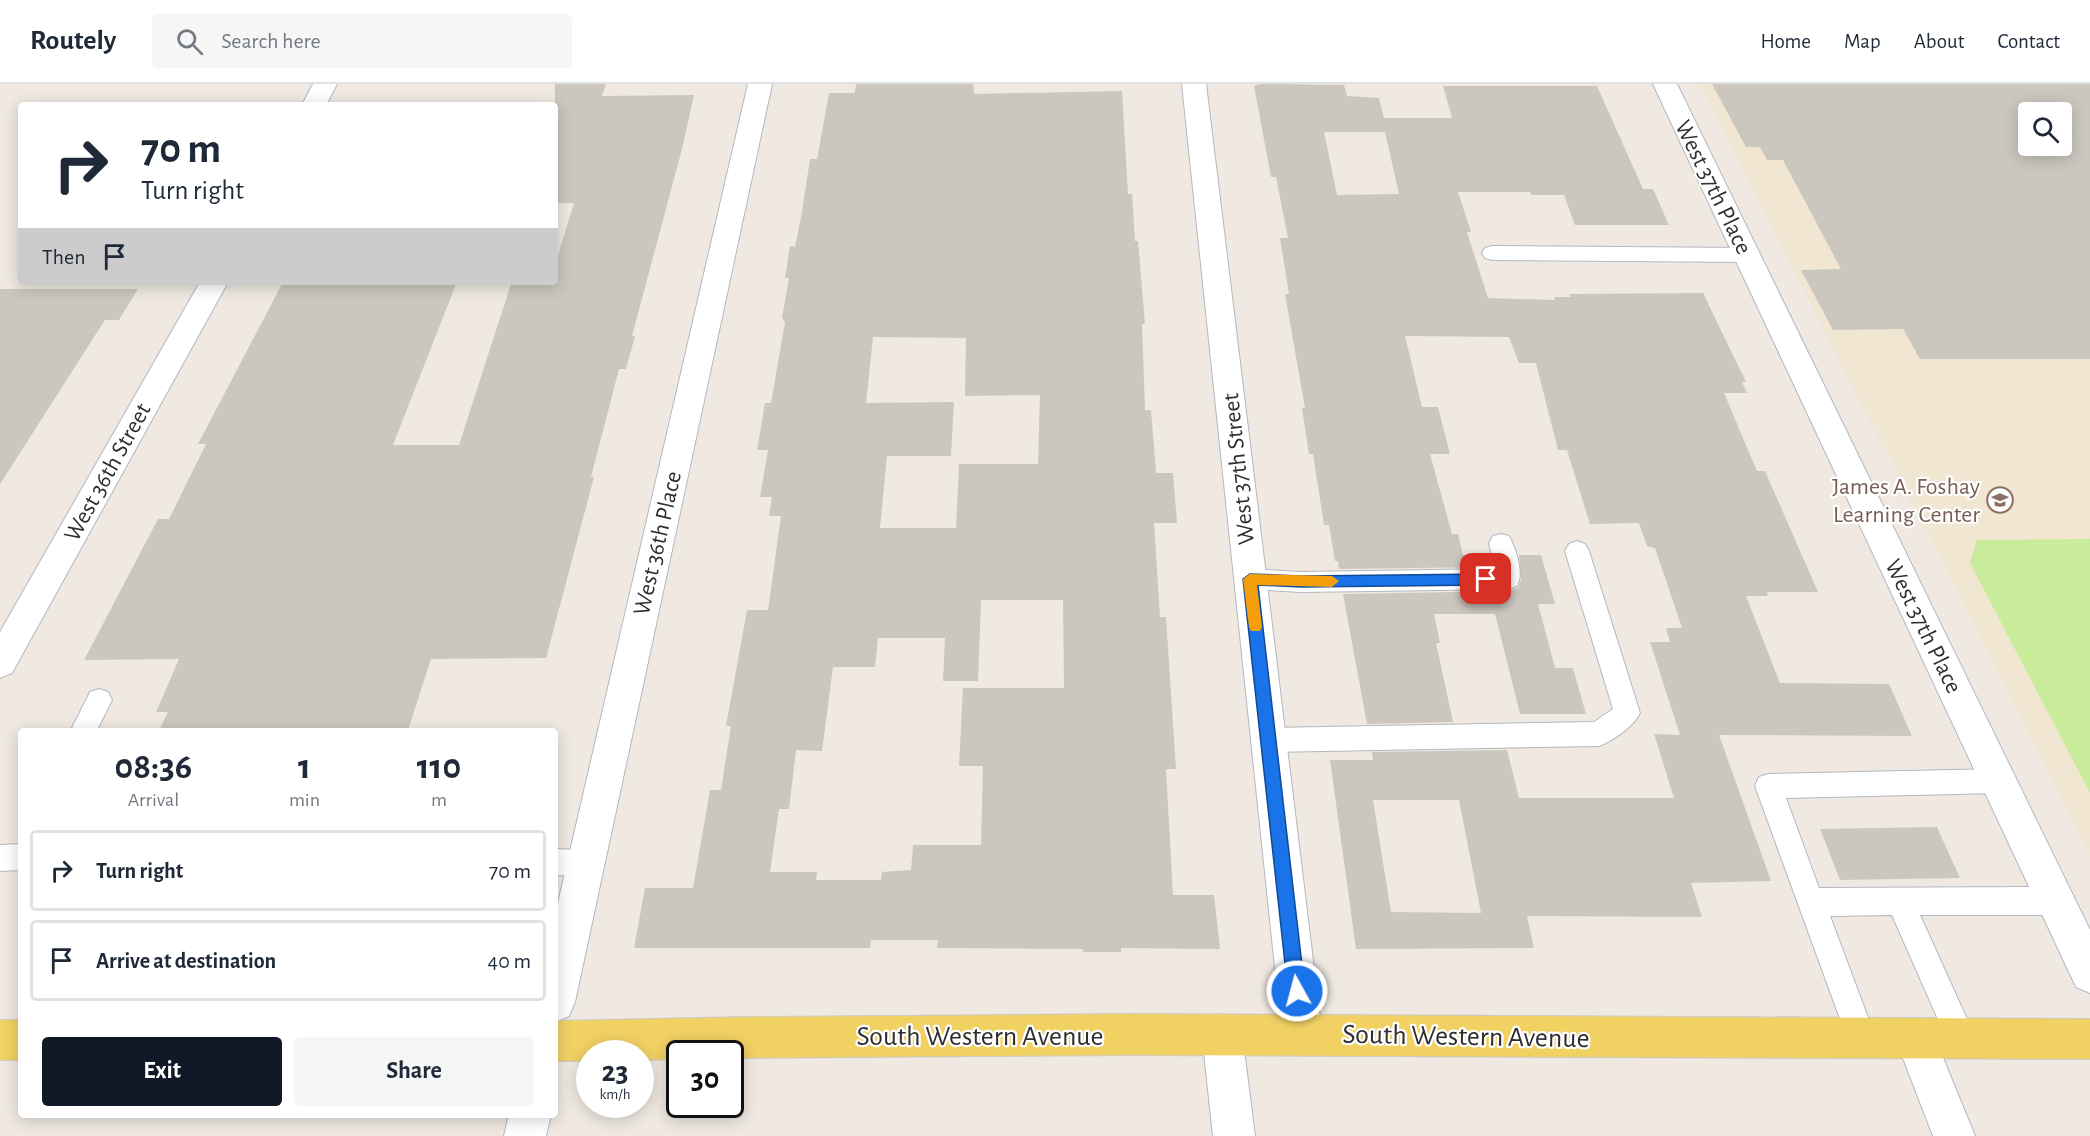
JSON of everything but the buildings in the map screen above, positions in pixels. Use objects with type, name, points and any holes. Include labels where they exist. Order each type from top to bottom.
[{"type":"main road","name":"South Western Avenue","points":[[558,1041],[891,1035],[1222,1034],[1916,1040],[2090,1039]]},
{"type":"main road","points":[[0,1040],[18,1040]]},
{"type":"street","points":[[316,102],[325,84]]},
{"type":"street","name":"West 36th Place","points":[[558,974],[570,862],[760,84]]},
{"type":"street","name":"West 37th Street","points":[[1194,84],[1302,1034]]},
{"type":"street","name":"West 37th Place","points":[[1665,84],[2090,973]]},
{"type":"street","name":"West 36th Street","points":[[0,663],[212,285]]},
{"type":"street","points":[[1222,1034],[1234,1136]]},
{"type":"street","points":[[1916,1040],[1953,1136]]},
{"type":"street","points":[[525,1136],[529,1118]]},
{"type":"lane","points":[[1492,253],[1747,255]]},
{"type":"lane","points":[[1250,579],[1301,582],[1509,579],[1501,543]]},
{"type":"lane","points":[[1269,740],[1599,734],[1627,713],[1577,551]]},
{"type":"lane","points":[[85,728],[99,700]]},
{"type":"lane","points":[[1860,1039],[1768,786],[1998,781]]},
{"type":"lane","points":[[0,858],[18,858]]},
{"type":"lane","points":[[1810,902],[1900,904],[2055,901]]},
{"type":"lane","points":[[1900,904],[1961,1039]]},
{"type":"shaded area","name":"James A. Foshay Learning Center","points":[[1700,84],[2090,84],[2090,855]]},
{"type":"green space","points":[[2090,539],[2090,793],[1970,563],[1977,540]]},
{"type":"slow traffic","points":[[1256,627],[1250,579],[1292,582],[1332,581]]},
{"type":"place","name":"James A. Foshay Learning Center","points":[[2000,500]]},
{"type":"route","points":[[1297,991],[1250,579],[1301,582],[1486,579]]}]
